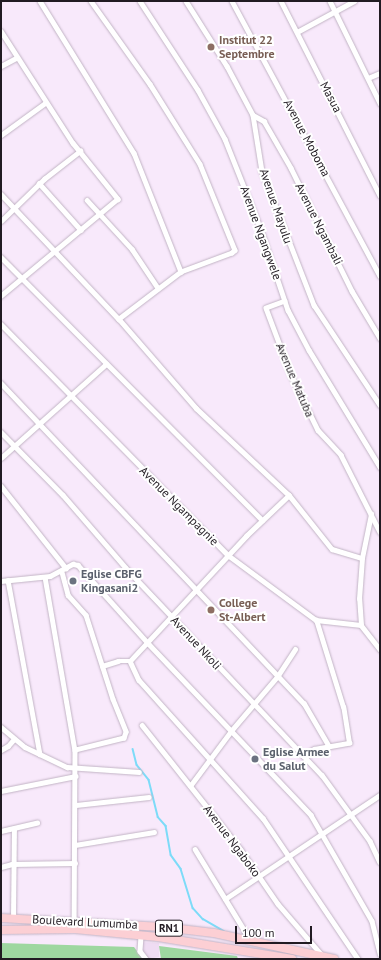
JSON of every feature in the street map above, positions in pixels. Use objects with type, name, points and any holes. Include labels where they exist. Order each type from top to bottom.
[{"type":"highway","name":"Boulevard Lumumba","points":[[1,918],[163,927],[251,941],[334,959]]},
{"type":"highway","name":"Boulevard Lumumba","points":[[1,930],[74,930],[141,936],[292,959]]},
{"type":"street","points":[[40,1],[134,153],[181,272]]},
{"type":"street","points":[[91,1],[150,84],[200,164],[235,247],[232,254],[181,272],[119,319]]},
{"type":"street","name":"Avenue Ngangwele","points":[[140,1],[198,90],[227,144],[260,227],[285,301],[309,350],[380,467]]},
{"type":"street","name":"Avenue Mayulu","points":[[186,1],[227,66],[253,115],[262,171],[306,286],[317,309],[380,406]]},
{"type":"street","name":"Avenue Moboma","points":[[232,1],[380,276]]},
{"type":"street","name":"Masua","points":[[281,1],[380,195]]},
{"type":"street","points":[[330,1],[380,103]]},
{"type":"street","points":[[297,32],[354,1]]},
{"type":"street","points":[[1,31],[16,58],[45,103],[80,151],[117,196],[116,201],[1,296]]},
{"type":"street","points":[[1,66],[16,58]]},
{"type":"street","points":[[368,78],[380,73]]},
{"type":"street","points":[[1,135],[45,103]]},
{"type":"street","name":"Avenue Ngambali","points":[[253,115],[264,121],[291,168],[352,291],[380,338]]},
{"type":"street","points":[[1,221],[39,183],[80,151]]},
{"type":"street","points":[[39,183],[81,230]]},
{"type":"street","points":[[1,194],[119,319],[196,408],[290,495],[332,548],[362,558]]},
{"type":"street","points":[[87,200],[132,249],[158,288]]},
{"type":"street","points":[[1,257],[262,520]]},
{"type":"street","name":"Avenue Matuba","points":[[285,301],[266,307],[305,408],[318,430],[340,452],[380,532]]},
{"type":"street","name":"Avenue Ngampagnie","points":[[1,324],[228,556],[316,620],[361,625]]},
{"type":"street","points":[[1,458],[106,364]]},
{"type":"street","points":[[1,383],[41,423],[277,677],[304,703],[329,746]]},
{"type":"street","name":"Avenue Nkoli","points":[[1,432],[63,495],[171,616],[322,775],[352,814],[380,862]]},
{"type":"street","points":[[1,486],[66,568]]},
{"type":"street","points":[[102,666],[118,661],[130,661],[262,520],[290,495]]},
{"type":"street","points":[[371,514],[362,558],[361,625],[380,649]]},
{"type":"street","points":[[1,581],[45,577],[62,572],[66,568],[78,565],[148,643],[305,808],[322,833],[372,921],[380,954]]},
{"type":"street","points":[[62,572],[68,595],[86,615],[126,735],[76,750]]},
{"type":"street","points":[[45,577],[76,750],[74,921]]},
{"type":"street","points":[[8,580],[40,754]]},
{"type":"street","points":[[303,756],[314,749],[347,744],[349,741],[343,707],[316,620]]},
{"type":"street","points":[[190,786],[231,731],[255,705],[277,677],[295,649]]},
{"type":"street","points":[[130,661],[139,680],[247,797],[289,855],[358,959]]},
{"type":"street","name":"Avenue Ngaboko","points":[[142,725],[258,876],[322,956]]},
{"type":"street","points":[[1,727],[14,739],[40,754],[76,769],[139,772]]},
{"type":"street","points":[[1,750],[8,746],[14,739]]},
{"type":"street","points":[[1,791],[76,776]]},
{"type":"street","points":[[224,899],[380,795]]},
{"type":"street","points":[[76,805],[150,797]]},
{"type":"street","points":[[1,831],[37,823]]},
{"type":"street","points":[[13,919],[12,864],[14,828]]},
{"type":"street","points":[[75,844],[154,832]]},
{"type":"street","points":[[195,849],[224,899],[251,941]]},
{"type":"street","points":[[1,867],[12,864],[75,863]]},
{"type":"street","points":[[141,936],[140,951],[146,959]]},
{"type":"shaded area","points":[[140,942],[159,943],[159,957],[148,959],[142,953]]},
{"type":"green space","points":[[1,943],[134,947],[143,959],[1,959]]},
{"type":"green space","points":[[159,946],[237,956],[238,959],[161,959]]},
{"type":"waterway","points":[[133,749],[137,765],[149,780],[158,817],[166,826],[171,855],[181,869],[193,908],[203,919],[224,931]]},
{"type":"place","name":"Institut 22 Septembre","points":[[211,47]]},
{"type":"place","name":"Eglise CBFG Kingasani2","points":[[73,581]]},
{"type":"place","name":"College St-Albert","points":[[211,610]]},
{"type":"place","name":"Eglise Armee du Salut","points":[[255,759]]}]
